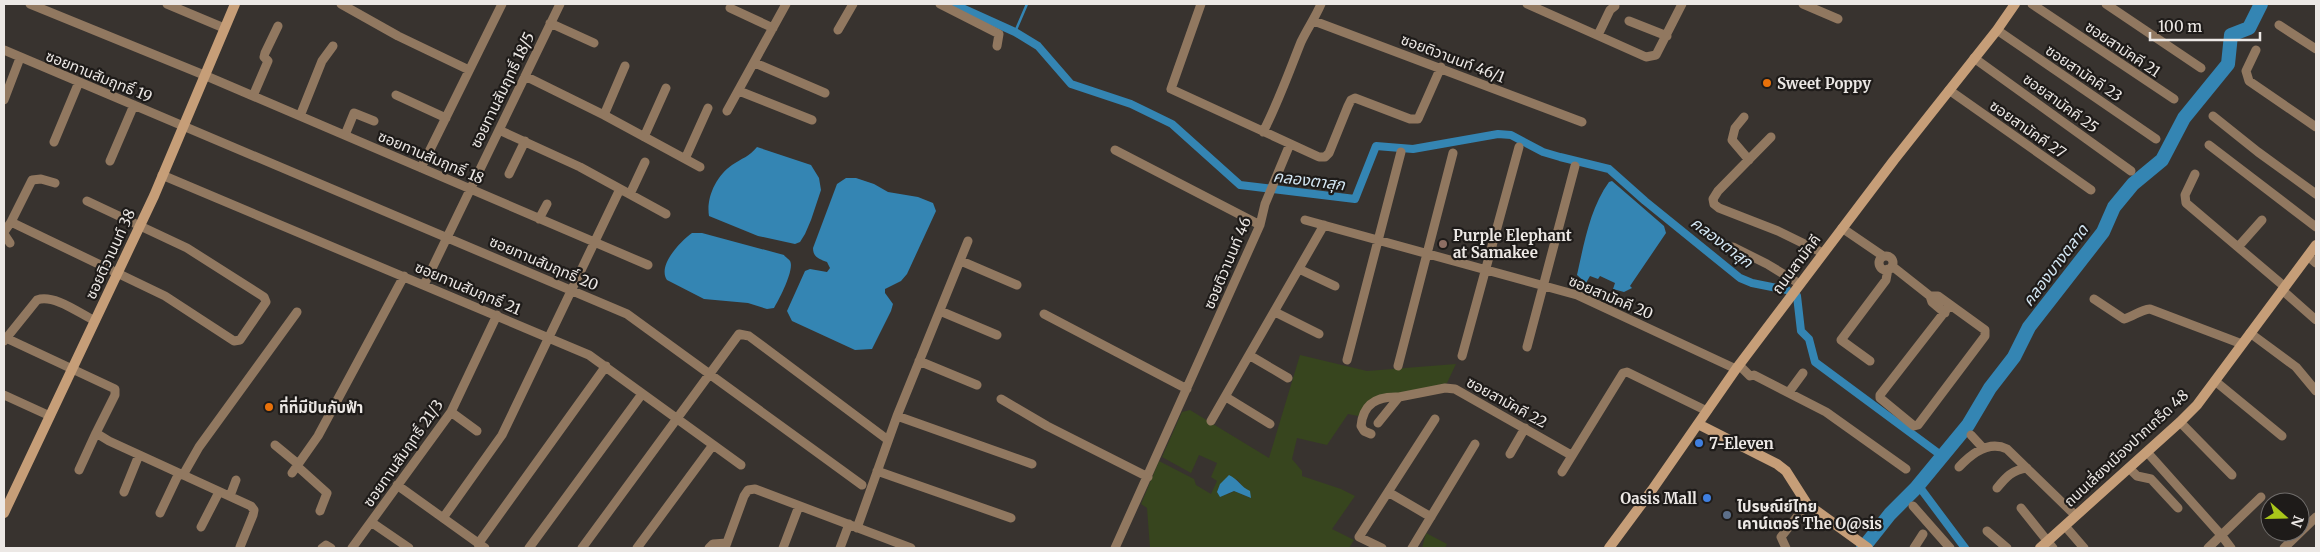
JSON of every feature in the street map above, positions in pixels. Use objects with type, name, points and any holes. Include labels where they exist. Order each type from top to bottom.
[{"type":"street","name":"ซอยทานสัมฤทธิ์ 18","points":[[30,4],[204,75],[648,265]]},
{"type":"street","points":[[167,4],[224,28]]},
{"type":"street","name":"ซอยติวานนท์ 38","points":[[4,513],[139,226],[235,4]]},
{"type":"street","points":[[341,4],[398,36],[469,70]]},
{"type":"street","points":[[421,168],[502,4]]},
{"type":"street","name":"ซอยทานสัมฤทธิ์ 18/5","points":[[424,285],[560,4]]},
{"type":"street","points":[[727,111],[786,4]]},
{"type":"street","points":[[838,30],[853,4]]},
{"type":"street","points":[[940,4],[999,34],[996,46]]},
{"type":"street","points":[[1201,4],[1171,89],[1319,157],[1329,153],[1348,106],[1351,100],[1355,98],[1410,118],[1418,119],[1441,67]]},
{"type":"street","points":[[1263,132],[1280,97],[1302,39],[1314,21],[1321,4]]},
{"type":"street","points":[[1527,4],[1646,57],[1656,55],[1682,4]]},
{"type":"street","points":[[1803,4],[1838,19]]},
{"type":"street","name":"ถนนสามัคคี","points":[[1609,548],[1823,253],[1997,30],[2015,4]]},
{"type":"street","name":"ซอยสามัคคี 21","points":[[2032,4],[2174,100]]},
{"type":"street","points":[[2106,4],[2201,68]]},
{"type":"street","points":[[1598,35],[1610,10],[1615,6]]},
{"type":"street","points":[[730,8],[773,28]]},
{"type":"street","name":"ซอยติวานนท์ 46/1","points":[[1314,21],[1441,67],[1582,122]]},
{"type":"street","points":[[1629,22],[1667,36]]},
{"type":"street","points":[[550,23],[594,43]]},
{"type":"street","points":[[2279,25],[2316,49]]},
{"type":"street","points":[[253,96],[268,61],[264,57],[265,53],[278,26]]},
{"type":"street","name":"ซอยสามัคคี 23","points":[[1997,30],[2156,139]]},
{"type":"street","points":[[300,116],[322,61],[333,46]]},
{"type":"street","name":"ซอยทานสัมฤทธิ์ 19","points":[[4,50],[183,126]]},
{"type":"street","points":[[2256,50],[2246,72],[2246,76],[2252,84],[2316,127]]},
{"type":"street","points":[[4,100],[6,88],[20,58]]},
{"type":"street","name":"ซอยสามัคคี 25","points":[[1974,58],[2131,171]]},
{"type":"street","points":[[754,63],[825,93]]},
{"type":"street","points":[[604,115],[625,66]]},
{"type":"street","points":[[525,76],[604,115],[700,167]]},
{"type":"street","points":[[54,142],[79,82]]},
{"type":"street","points":[[644,136],[666,88]]},
{"type":"street","name":"ซอยสามัคคี 27","points":[[1949,90],[2091,190]]},
{"type":"street","points":[[739,91],[812,120]]},
{"type":"street","points":[[396,95],[446,118]]},
{"type":"street","points":[[110,161],[134,105]]},
{"type":"street","points":[[685,159],[708,108]]},
{"type":"street","points":[[345,135],[354,113],[374,121]]},
{"type":"street","points":[[2213,116],[2258,152],[2316,194]]},
{"type":"street","points":[[1744,117],[1735,128],[1732,140],[1748,160]]},
{"type":"street","name":"ซอยทานสัมฤทธิ์ 20","points":[[183,126],[627,314],[862,485]]},
{"type":"street","points":[[499,130],[525,141],[666,214]]},
{"type":"street","points":[[1771,138],[1718,191],[1713,199],[1714,204],[1718,208],[1778,231],[1823,253]]},
{"type":"street","points":[[509,174],[525,141]]},
{"type":"street","name":"ซอยติวานนท์ 46","points":[[1115,548],[1260,225],[1290,144]]},
{"type":"street","points":[[2209,145],[2316,227]]},
{"type":"street","points":[[1462,356],[1484,268],[1519,147]]},
{"type":"street","points":[[1115,150],[1260,225]]},
{"type":"street","points":[[1347,360],[1401,152]]},
{"type":"street","points":[[1398,366],[1453,153]]},
{"type":"street","points":[[630,194],[645,162]]},
{"type":"street","points":[[1526,347],[1545,285],[1575,166]]},
{"type":"street","points":[[2195,174],[2185,195],[2186,203],[2284,288],[2316,320]]},
{"type":"street","name":"ซอยทานสัมฤทธิ์ 21","points":[[162,175],[589,355],[741,465]]},
{"type":"street","points":[[10,243],[4,233],[32,180],[41,179],[55,183]]},
{"type":"street","points":[[443,518],[502,435],[620,189]]},
{"type":"street","points":[[11,222],[165,296],[234,341],[240,340],[266,302],[264,297],[187,248],[87,201]]},
{"type":"street","points":[[539,218],[546,204]]},
{"type":"street","name":"ซอยสามัคคี 20","points":[[1305,220],[1577,295],[1740,367],[1750,376],[1754,375],[1789,392],[1826,412],[1906,469]]},
{"type":"street","points":[[2238,247],[2262,220]]},
{"type":"street","points":[[1211,421],[1226,398],[1324,225]]},
{"type":"street","points":[[1842,228],[1884,256],[1880,265],[1883,269],[1890,268],[1930,296],[1932,302],[1948,309],[1981,325],[1985,330],[1985,336],[1918,425],[1914,426],[1880,398],[1880,395],[1948,309]]},
{"type":"street","points":[[840,548],[853,526],[877,471],[897,416],[968,242]]},
{"type":"street","name":"ถนนเลี่ยงเมืองปากเกร็ด 48","points":[[2047,546],[2075,515],[2180,422],[2215,381],[2316,245]]},
{"type":"street","points":[[1733,247],[1767,264],[1800,284]]},
{"type":"street","points":[[2308,256],[2316,263]]},
{"type":"street","points":[[961,261],[1017,285]]},
{"type":"street","points":[[1870,361],[1841,340],[1886,280],[1890,268]]},
{"type":"street","points":[[1299,269],[1335,286]]},
{"type":"street","points":[[296,468],[318,436],[404,276]]},
{"type":"street","points":[[79,470],[116,395],[115,389],[5,339],[37,300],[48,298],[95,321]]},
{"type":"street","points":[[2094,299],[2124,319],[2131,317],[2141,310],[2150,309],[2242,344]]},
{"type":"street","points":[[940,311],[998,335]]},
{"type":"street","points":[[160,513],[198,447],[297,312]]},
{"type":"street","points":[[1275,312],[1319,334]]},
{"type":"street","points":[[1044,314],[1187,389]]},
{"type":"street","name":"ซอยทานสัมฤทธิ์ 21/3","points":[[352,548],[451,412],[497,315]]},
{"type":"street","points":[[2250,333],[2296,367],[2316,391]]},
{"type":"street","points":[[582,548],[739,334],[746,335],[888,440]]},
{"type":"street","points":[[1249,355],[1288,378]]},
{"type":"street","points":[[920,361],[977,384]]},
{"type":"street","points":[[397,485],[482,546],[606,366]]},
{"type":"street","points":[[1562,472],[1620,376],[1627,372],[1707,411]]},
{"type":"street","points":[[1789,392],[1803,373]]},
{"type":"street","points":[[2215,381],[2282,436]]},
{"type":"street","name":"ซอยสามัคคี 22","points":[[1371,434],[1364,431],[1361,426],[1363,414],[1368,405],[1381,398],[1399,397],[1445,388],[1455,389],[1572,455]]},
{"type":"street","points":[[529,548],[642,394]]},
{"type":"street","points":[[4,395],[50,416]]},
{"type":"street","points":[[1378,424],[1399,397]]},
{"type":"street","points":[[1226,398],[1270,424]]},
{"type":"street","points":[[1001,399],[1047,426],[1148,477]]},
{"type":"street","points":[[451,412],[477,431]]},
{"type":"street","points":[[897,416],[1032,464]]},
{"type":"street","points":[[1379,547],[1359,537],[1434,419]]},
{"type":"street","points":[[2180,422],[2232,475]]},
{"type":"street","points":[[1698,424],[1777,464],[1786,471],[1807,504],[1868,548]]},
{"type":"street","points":[[1510,454],[1525,428]]},
{"type":"street","points":[[96,433],[251,506],[254,510],[240,547]]},
{"type":"street","points":[[1971,435],[1983,448]]},
{"type":"street","points":[[1412,548],[1475,444]]},
{"type":"street","points":[[276,445],[296,468],[327,493],[320,511]]},
{"type":"street","points":[[637,548],[713,445]]},
{"type":"street","points":[[1959,467],[1983,448],[2001,446],[2007,449],[2075,515]]},
{"type":"street","points":[[2147,452],[2231,548]]},
{"type":"street","points":[[124,492],[140,455]]},
{"type":"street","points":[[1997,488],[2008,474],[2018,469],[2027,468]]},
{"type":"street","points":[[2129,468],[2137,476],[2151,480],[2178,508]]},
{"type":"street","points":[[877,471],[1011,518]]},
{"type":"street","points":[[230,496],[236,480]]},
{"type":"street","points":[[709,548],[713,544],[726,546],[744,496],[748,490],[755,489],[853,526],[898,546],[911,548]]},
{"type":"street","points":[[202,527],[219,492]]},
{"type":"street","points":[[1388,492],[1431,517]]},
{"type":"street","points":[[2208,548],[2260,497]]},
{"type":"street","points":[[1782,547],[1781,537],[1807,504]]},
{"type":"street","points":[[783,548],[799,506]]},
{"type":"street","points":[[1914,506],[1947,547]]},
{"type":"street","points":[[2021,508],[2047,546]]},
{"type":"street","points":[[2284,548],[2316,517]]},
{"type":"street","points":[[371,522],[409,548]]},
{"type":"street","points":[[2065,526],[2084,548]]},
{"type":"street","points":[[1987,531],[2007,548]]},
{"type":"street","points":[[1914,548],[1923,534]]},
{"type":"street","points":[[322,548],[326,545],[332,548]]},
{"type":"green space","points":[[1300,355],[1367,371],[1456,364],[1447,383],[1372,399],[1358,416],[1348,414],[1327,445],[1297,438],[1292,459],[1302,471],[1302,476],[1341,489],[1355,496],[1332,529],[1354,540],[1349,548],[1150,548],[1147,508],[1141,504],[1159,461],[1194,479],[1196,485],[1211,494],[1217,481],[1211,477],[1217,463],[1199,455],[1191,473],[1162,457],[1182,412],[1190,410],[1269,458]],"holes":[[[1237,479],[1251,498],[1234,491],[1227,495]]]},
{"type":"green space","points":[[1426,533],[1447,544],[1445,548],[1422,548]]},
{"type":"water","points":[[757,147],[811,165],[819,178],[821,190],[811,220],[800,242],[795,244],[758,236],[709,216],[709,202],[713,188],[721,175]]},
{"type":"water","points":[[846,178],[856,178],[874,184],[888,192],[918,197],[933,203],[936,211],[907,274],[901,281],[885,289],[885,293],[893,304],[872,349],[855,350],[792,321],[787,311],[805,271],[810,269],[827,272],[830,268],[827,262],[815,256],[813,248],[837,184]]},
{"type":"water","points":[[1612,181],[1664,226],[1666,233],[1630,286],[1632,288],[1624,292],[1613,289],[1615,283],[1600,276],[1598,279],[1590,276],[1586,283],[1577,275],[1592,215],[1602,192],[1609,182]]},
{"type":"water","points":[[692,233],[702,233],[784,255],[790,261],[790,271],[774,308],[767,309],[748,303],[704,299],[667,280],[665,267],[668,261],[677,247]]},
{"type":"water","points":[[1229,475],[1250,491],[1251,498],[1234,491],[1220,497],[1217,492],[1220,484]]},
{"type":"waterway","name":"คลองตาสุก","points":[[953,4],[1015,32],[1038,46],[1071,84],[1131,104],[1172,124],[1240,185],[1355,199],[1376,146],[1413,149],[1498,134],[1511,135],[1543,152],[1609,169],[1645,201],[1740,278],[1752,283],[1787,290]]},
{"type":"waterway","points":[[1015,32],[1027,4]]},
{"type":"waterway","name":"คลองบางตลาด","points":[[1863,548],[1890,514],[1916,488],[1968,425],[1990,388],[2014,357],[2029,327],[2103,232],[2114,207],[2133,184],[2162,160],[2184,118],[2228,64],[2231,35],[2249,28],[2261,4]]},
{"type":"waterway","name":"คลองตาสุก","points":[[1797,296],[1801,331],[1809,339],[1815,362],[1942,456]]},
{"type":"waterway","points":[[1918,485],[1965,548]]},
{"type":"place","name":"Sweet Poppy","points":[[1767,83]]},
{"type":"place","name":"Purple Elephant at Samakee","points":[[1443,244]]},
{"type":"place","name":"ที่ที่มีปันกับฟ้า","points":[[269,407]]},
{"type":"place","name":"7-Eleven","points":[[1699,443]]},
{"type":"place","name":"Oasis Mall","points":[[1707,498]]},
{"type":"place","name":"ไปรษณีย์ไทย เคาน์เตอร์ The O@sis","points":[[1727,515]]}]
